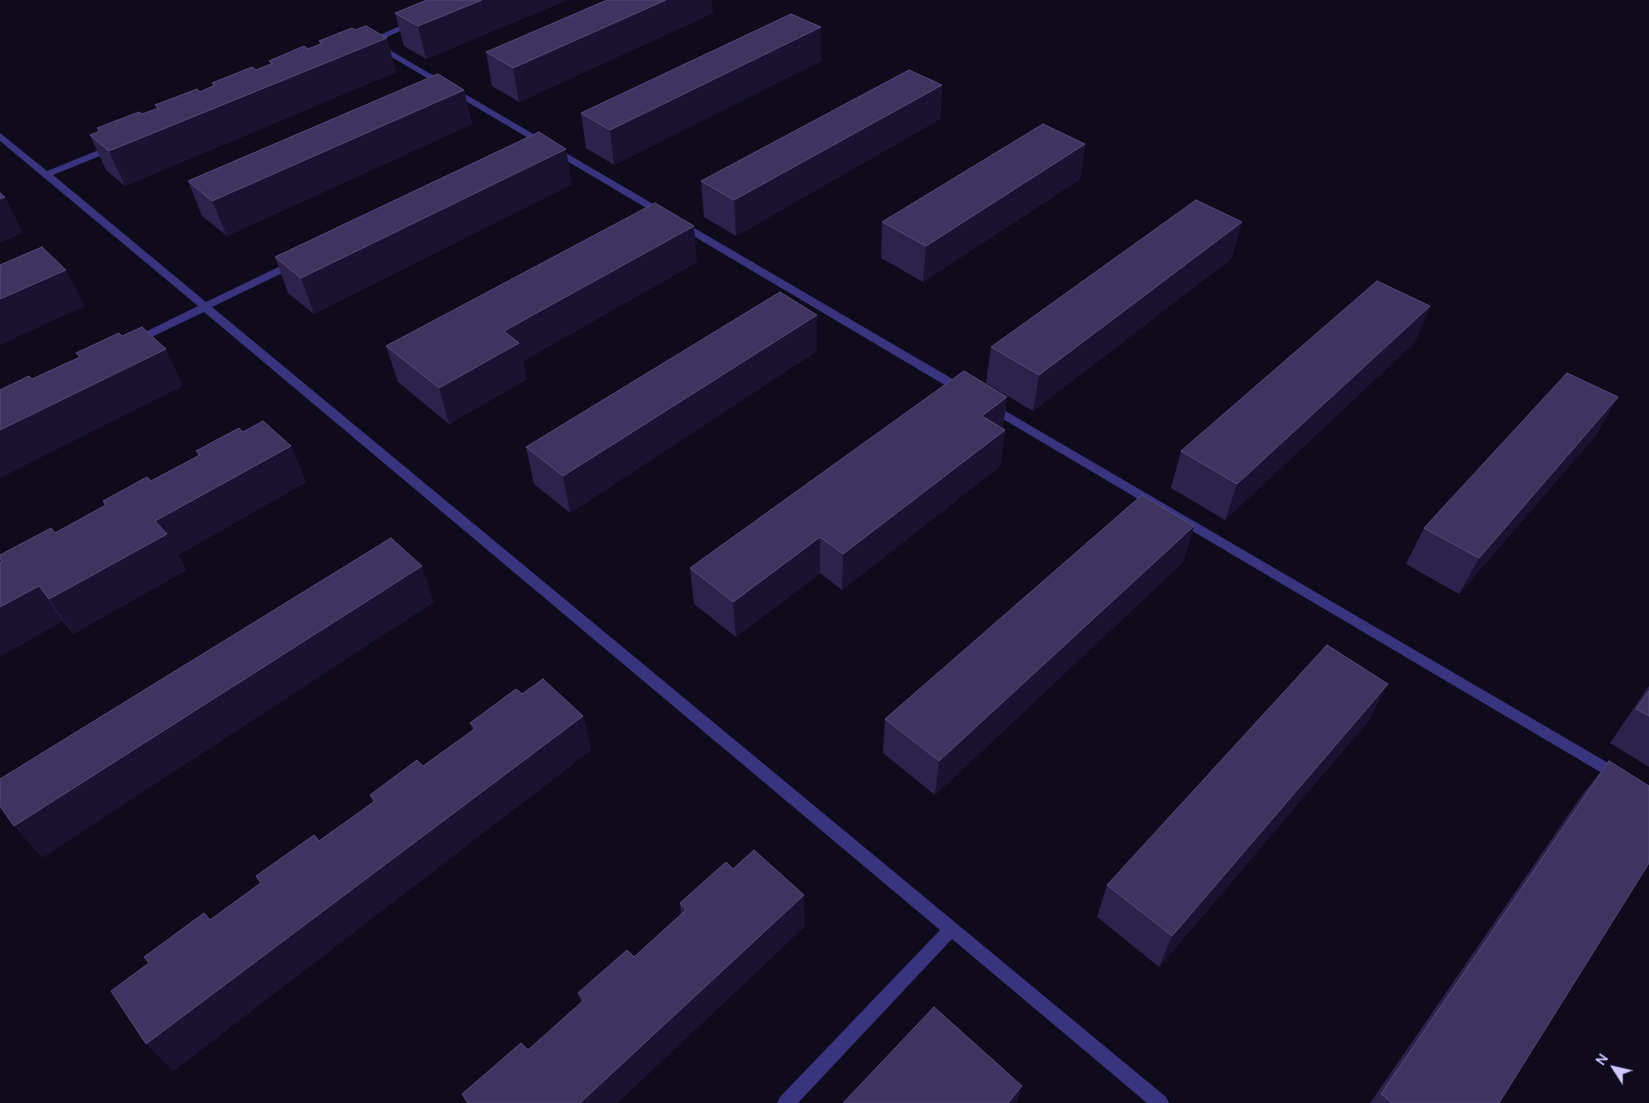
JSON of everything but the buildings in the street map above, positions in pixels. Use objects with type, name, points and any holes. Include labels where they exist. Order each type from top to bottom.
[{"type":"lane","points":[[424,19],[366,43],[976,398],[1623,779]]},
{"type":"lane","points":[[0,136],[1160,1103]]},
{"type":"lane","points":[[46,174],[118,145]]},
{"type":"lane","points":[[125,346],[303,259]]},
{"type":"lane","points":[[786,1103],[951,928]]}]
